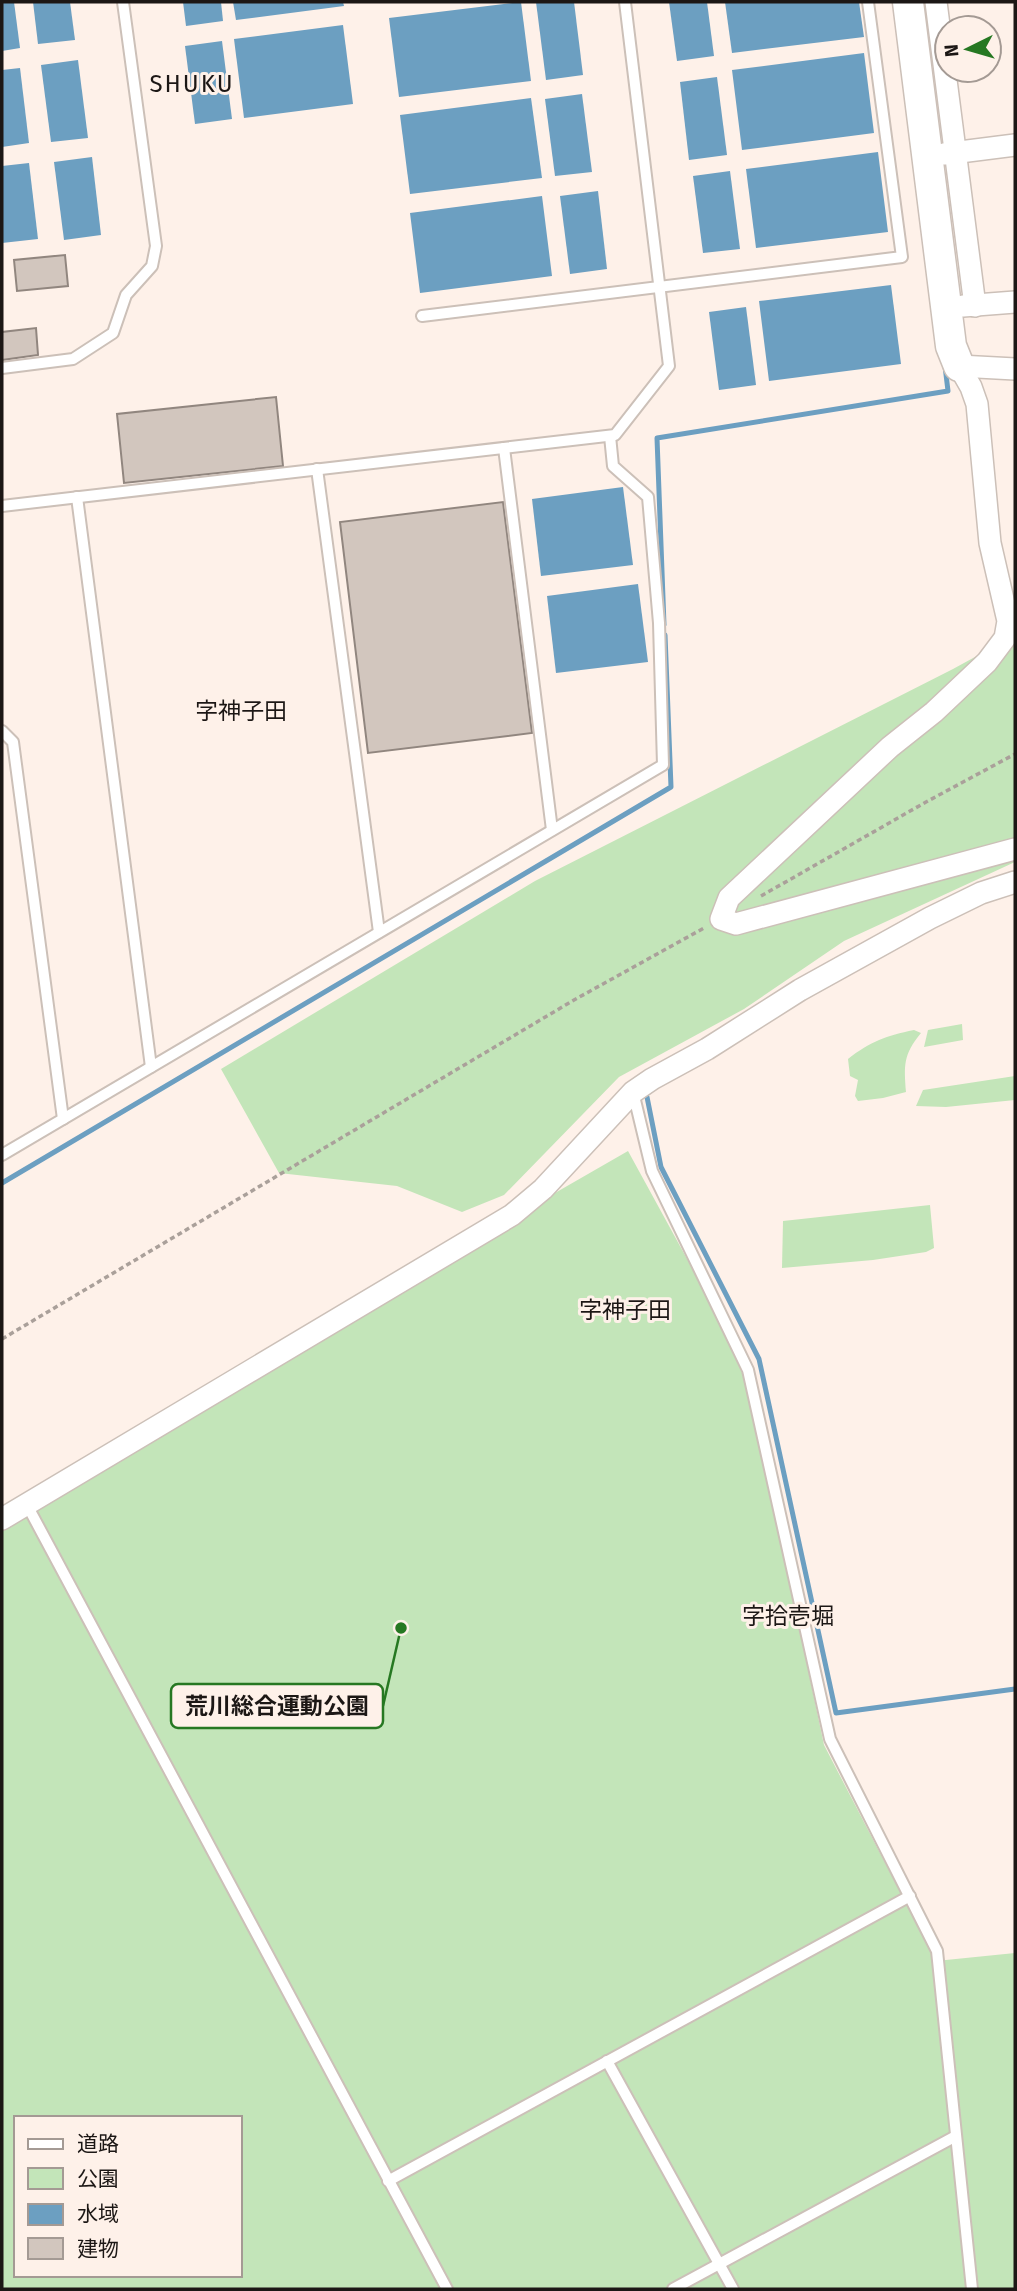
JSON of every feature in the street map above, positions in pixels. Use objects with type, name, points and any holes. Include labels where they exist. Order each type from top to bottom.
[{"type":"street","points":[[908,2],[942,155]]},
{"type":"street","points":[[936,2],[942,155],[961,306],[952,350],[977,404],[990,543],[1011,619],[1005,638],[996,652],[928,717],[874,761],[729,898],[724,917],[736,924],[1015,849]]},
{"type":"street","points":[[942,155],[1015,145]]},
{"type":"street","points":[[961,306],[1015,302]]},
{"type":"street","points":[[959,366],[1015,369]]},
{"type":"street","points":[[2,1519],[512,1215],[543,1189],[633,1092],[652,1079],[707,1049],[800,990],[918,924],[981,893],[1015,882]]},
{"type":"lane","points":[[2,368],[73,359],[113,333],[127,295],[152,266],[156,246],[123,2]]},
{"type":"lane","points":[[2,506],[615,435],[669,366],[625,2]]},
{"type":"lane","points":[[422,316],[902,257],[868,2]]},
{"type":"lane","points":[[2,1155],[663,765],[659,623],[648,497],[613,467],[610,436]]},
{"type":"lane","points":[[504,448],[552,831]]},
{"type":"lane","points":[[317,469],[379,932]]},
{"type":"lane","points":[[77,497],[151,1067]]},
{"type":"lane","points":[[2,731],[13,742],[62,1119]]},
{"type":"lane","points":[[633,1092],[652,1171],[748,1370],[830,1740],[937,1951],[971,2289]]},
{"type":"lane","points":[[27,1506],[447,2289]]},
{"type":"lane","points":[[388,2181],[910,1896]]},
{"type":"lane","points":[[607,2061],[733,2289]]},
{"type":"lane","points":[[673,2289],[956,2136]]},
{"type":"path","points":[[2,1339],[574,1000],[1015,754]]},
{"type":"green space","points":[[1015,635],[1015,862],[844,941],[744,1009],[619,1077],[504,1195],[462,1212],[397,1186],[279,1173],[221,1069],[535,881]]},
{"type":"green space","points":[[962,1024],[963,1040],[924,1047],[928,1030]]},
{"type":"green space","points":[[914,1030],[921,1033],[906,1061],[906,1092],[858,1101],[855,1096],[858,1080],[850,1076],[848,1059],[879,1040]]},
{"type":"green space","points":[[1015,1076],[1015,1100],[946,1107],[916,1106],[923,1090]]},
{"type":"green space","points":[[628,1151],[715,1310],[749,1389],[824,1745],[936,1961],[1015,1953],[1015,2289],[2,2289],[2,1511]]},
{"type":"green space","points":[[930,1205],[934,1248],[926,1252],[782,1268],[783,1221]]},
{"type":"water","points":[[2,2],[14,2],[20,48],[2,51]]},
{"type":"water","points":[[33,2],[70,2],[75,40],[38,44]]},
{"type":"water","points":[[183,2],[221,2],[223,21],[186,26]]},
{"type":"water","points":[[233,2],[343,2],[344,6],[236,20]]},
{"type":"water","points":[[521,2],[531,81],[399,97],[389,18]]},
{"type":"water","points":[[536,2],[574,2],[583,75],[546,80]]},
{"type":"water","points":[[669,2],[707,2],[714,56],[677,61]]},
{"type":"water","points":[[725,2],[859,2],[864,37],[732,53]]},
{"type":"water","points":[[343,25],[353,104],[244,118],[234,39]]},
{"type":"water","points":[[222,41],[232,119],[195,124],[185,46]]},
{"type":"water","points":[[864,53],[874,133],[742,150],[732,70]]},
{"type":"water","points":[[78,60],[88,138],[51,142],[41,65]]},
{"type":"water","points":[[20,68],[29,143],[2,147],[2,70]]},
{"type":"water","points":[[717,77],[727,155],[689,160],[680,82]]},
{"type":"water","points":[[582,94],[592,172],[555,176],[545,99]]},
{"type":"water","points":[[531,98],[542,178],[410,194],[400,115]]},
{"type":"water","points":[[878,152],[888,232],[756,248],[746,169]]},
{"type":"water","points":[[92,157],[101,235],[64,240],[54,162]]},
{"type":"water","points":[[29,163],[38,239],[2,243],[2,166]]},
{"type":"water","points":[[730,171],[740,249],[703,253],[693,176]]},
{"type":"water","points":[[598,191],[607,269],[570,274],[560,196]]},
{"type":"water","points":[[542,196],[552,276],[420,293],[410,213]]},
{"type":"water","points":[[891,285],[901,364],[769,381],[759,301]]},
{"type":"water","points":[[746,307],[756,385],[719,390],[709,312]]},
{"type":"water","points":[[623,487],[633,565],[541,576],[532,499]]},
{"type":"water","points":[[638,584],[648,662],[556,673],[547,596]]},
{"type":"building","points":[[65,255],[68,286],[17,291],[14,260]]},
{"type":"building","points":[[36,328],[38,355],[2,360],[2,332]]},
{"type":"building","points":[[276,397],[283,466],[124,483],[117,414]]},
{"type":"building","points":[[503,502],[532,733],[368,753],[340,522]]},
{"type":"waterway","points":[[664,625],[657,438],[948,391],[945,366]]},
{"type":"waterway","points":[[2,1183],[671,787],[665,635]]},
{"type":"waterway","points":[[647,1097],[661,1167],[759,1359],[836,1713],[1015,1689]]},
{"type":"place","name":"荒川総合運動公園","points":[[401,1628]]},
{"type":"district","name":"SHUKU","points":[[192,84]]},
{"type":"district","name":"字神子田","points":[[241,711]]},
{"type":"district","name":"字神子田","points":[[625,1310]]},
{"type":"district","name":"字拾壱堀","points":[[788,1616]]}]
